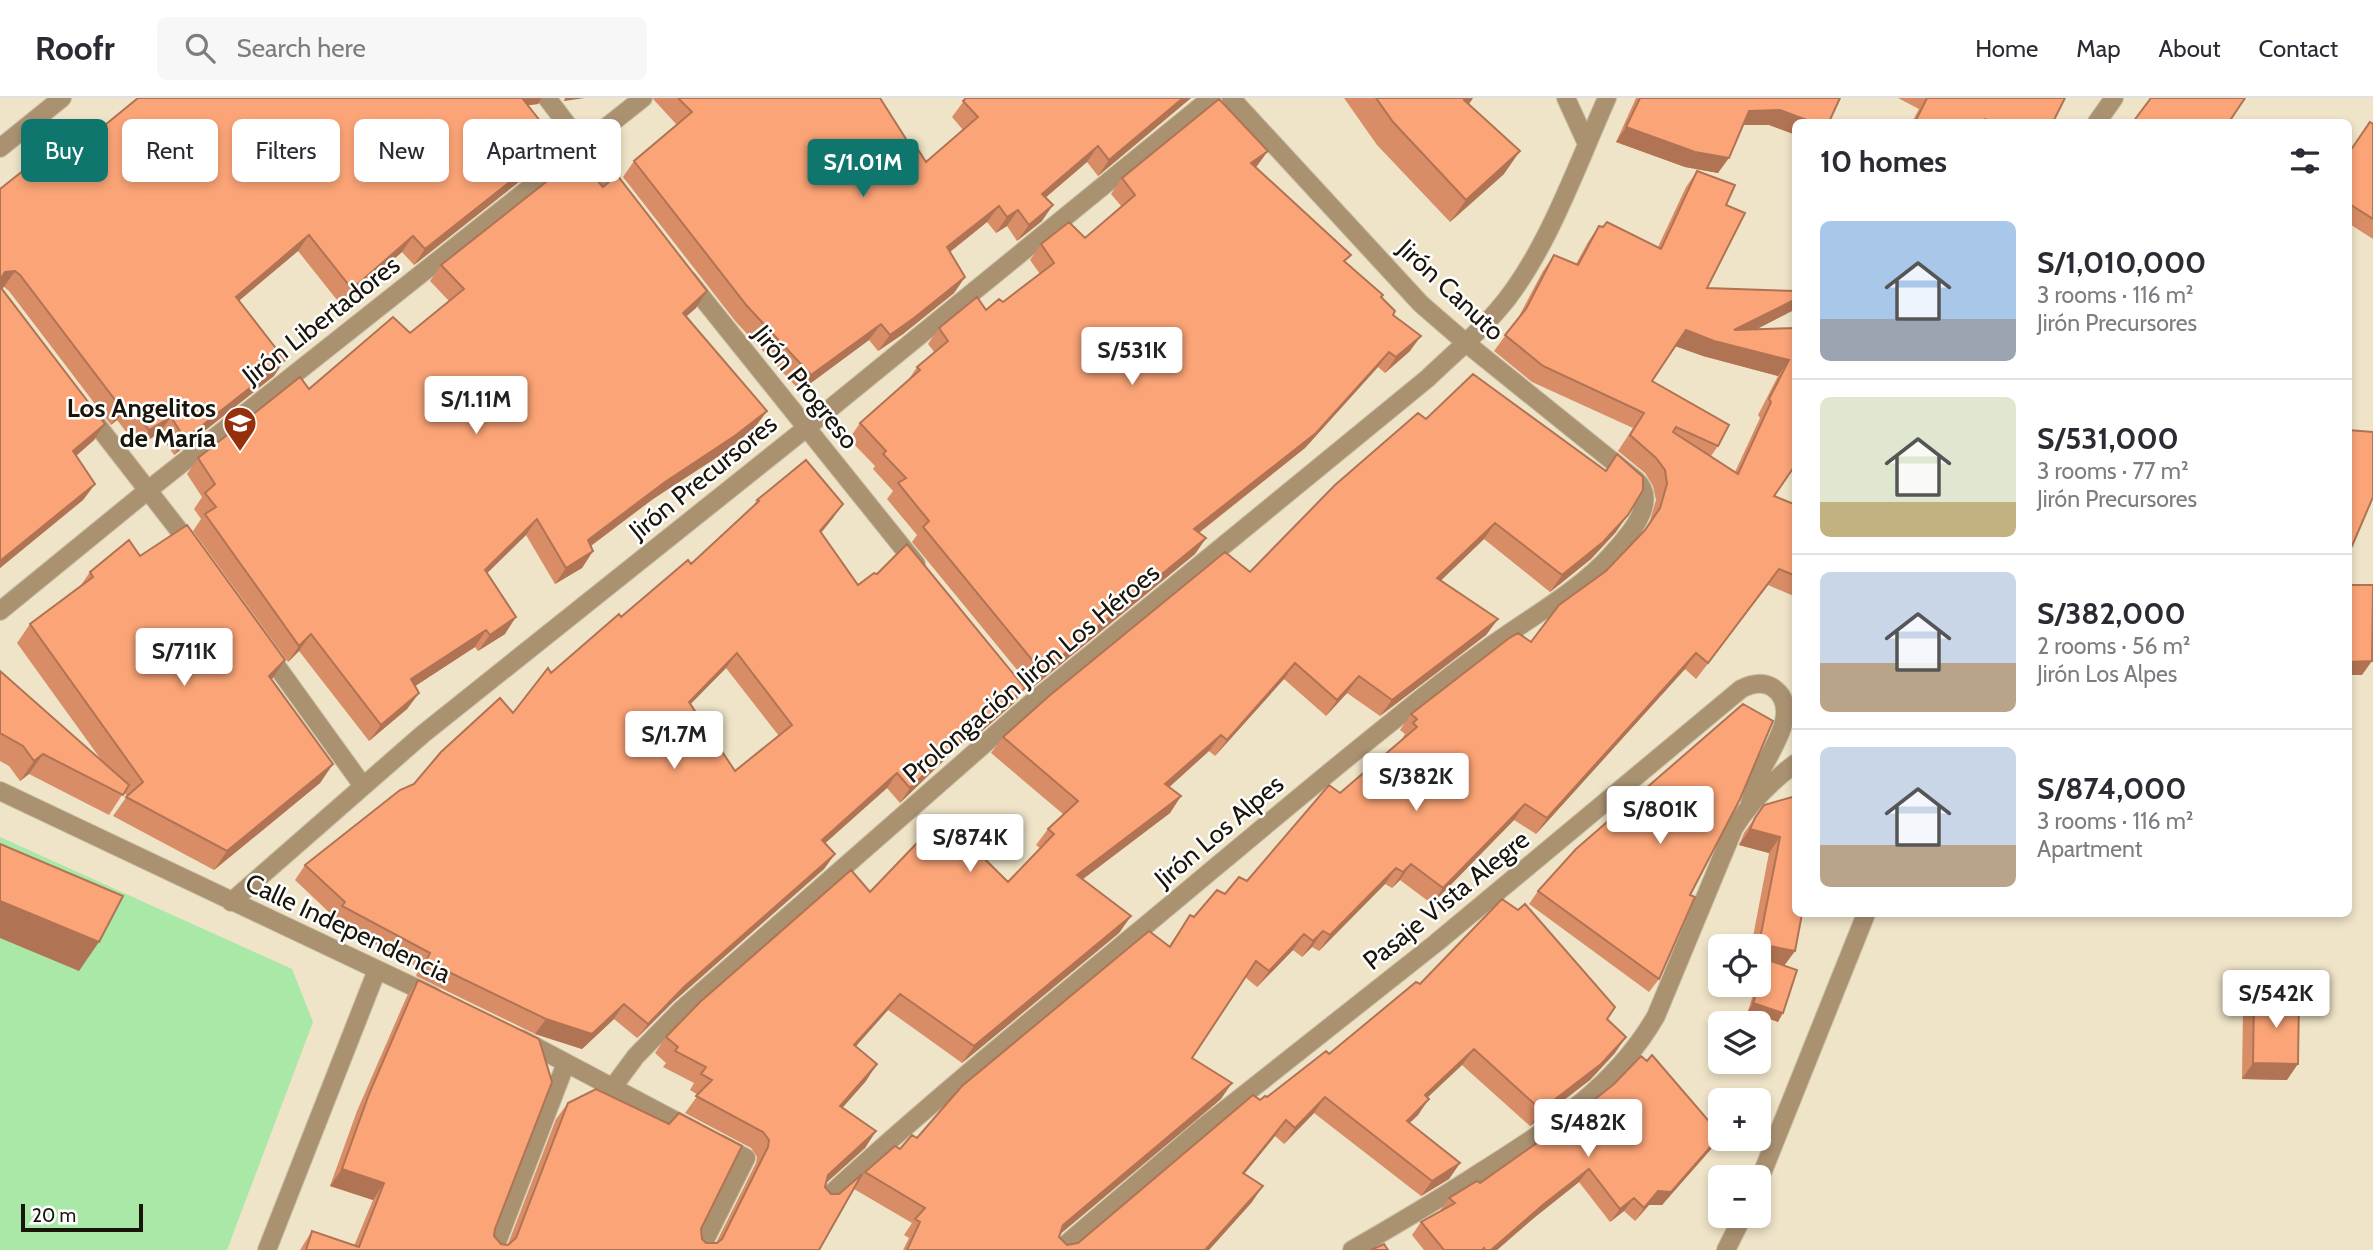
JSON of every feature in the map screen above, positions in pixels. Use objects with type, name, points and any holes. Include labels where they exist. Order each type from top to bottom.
[{"type":"street","points":[[0,148],[62,98]]},
{"type":"street","points":[[547,98],[562,119]]},
{"type":"street","name":"Jirón Libertadores","points":[[617,119],[643,98]]},
{"type":"street","name":"Jirón Precursores","points":[[231,902],[423,734],[805,429],[1211,98]]},
{"type":"street","name":"Jirón Canuto","points":[[1231,98],[1421,304],[1636,480],[1644,490],[1645,504]]},
{"type":"street","points":[[1566,98],[1587,145]]},
{"type":"street","name":"Prolongación Jirón Los Héroes","points":[[613,1087],[636,1056],[681,1010],[1026,699],[1417,387],[1466,343],[1498,310],[1523,276],[1562,202],[1607,98]]},
{"type":"street","points":[[2099,119],[2114,98]]},
{"type":"street","name":"Jirón Libertadores","points":[[0,611],[147,491],[539,182]]},
{"type":"street","points":[[610,182],[634,212]]},
{"type":"street","name":"Jirón Progreso","points":[[677,267],[927,577]]},
{"type":"street","points":[[73,395],[204,565]]},
{"type":"street","name":"Jirón Los Alpes","points":[[824,1200],[984,1058],[1392,722],[1582,581],[1622,543],[1634,527],[1645,504]]},
{"type":"street","points":[[252,631],[363,786]]},
{"type":"street","name":"Pasaje Vista Alegre","points":[[1059,1250],[1202,1128],[1436,943],[1741,689],[1749,685],[1766,684],[1781,695],[1784,721],[1750,803]]},
{"type":"street","points":[[1352,1250],[1515,1152],[1588,1097],[1623,1065],[1656,1016],[1721,856],[1750,803],[1777,776],[1792,766]]},
{"type":"street","name":"Calle Independencia","points":[[0,791],[449,1004]]},
{"type":"street","points":[[1765,1165],[1865,917]]},
{"type":"street","points":[[267,1250],[377,970]]},
{"type":"street","points":[[509,1033],[746,1158],[700,1250]]},
{"type":"street","points":[[494,1250],[566,1063]]},
{"type":"street","points":[[1726,1250],[1737,1228]]},
{"type":"green space","points":[[0,837],[292,969],[313,1022],[227,1250],[0,1250]]},
{"type":"building","points":[[138,98],[522,98],[538,119],[463,119],[463,182],[510,182],[425,249],[413,236],[352,289],[309,235],[236,297],[285,360],[185,439],[171,417],[149,430],[128,404],[122,409],[20,275],[15,271],[5,272],[1,278],[2,289],[105,424],[73,451],[95,484],[0,561],[0,189],[21,172],[21,182],[108,182],[108,123]]},
{"type":"building","points":[[678,98],[880,98],[913,150],[917,148],[926,162],[978,117],[963,101],[966,98],[1183,98],[1109,160],[1098,146],[1042,194],[1053,205],[1029,225],[1018,210],[1007,217],[999,206],[947,247],[965,277],[890,335],[881,324],[811,375],[747,306],[634,161],[692,112]]},
{"type":"building","points":[[1376,98],[1466,98],[1464,100],[1520,151],[1466,200],[1393,122]]},
{"type":"building","points":[[1640,98],[1840,98],[1830,119],[1804,119],[1780,110],[1749,111],[1729,158],[1695,152],[1626,127]]},
{"type":"building","points":[[1927,98],[2065,98],[2054,119],[1916,119]]},
{"type":"building","points":[[2151,98],[2245,98],[2231,119],[2135,119]]},
{"type":"building","points":[[1219,99],[1268,151],[1251,163],[1351,255],[1344,261],[1383,295],[1381,297],[1395,311],[1393,315],[1421,336],[1396,357],[1389,352],[1316,433],[1194,529],[1206,538],[1042,672],[923,527],[929,521],[898,483],[906,478],[883,454],[886,451],[860,423],[920,370],[917,367],[948,341],[939,328],[977,297],[986,310],[999,299],[1003,302],[1054,263],[1041,244],[1069,222],[1085,238],[1135,195],[1122,178]]},
{"type":"building","points":[[2370,122],[2373,124],[2373,219],[2352,206],[2352,148]]},
{"type":"building","points":[[1697,171],[1735,185],[1726,205],[1745,213],[1707,288],[1792,291],[1792,301],[1734,330],[1792,328],[1792,470],[1774,496],[1792,503],[1792,574],[1779,569],[1708,663],[1696,653],[1547,818],[1525,804],[1443,888],[1411,864],[1403,872],[1396,868],[1330,935],[1323,931],[1313,941],[1304,934],[1269,971],[1256,961],[1192,1058],[1232,1083],[1063,1225],[1059,1237],[1067,1245],[1078,1243],[1253,1095],[1260,1100],[1267,1097],[1326,1051],[1329,1054],[1416,982],[1420,984],[1502,899],[1518,910],[1525,904],[1615,1007],[1607,1019],[1626,1037],[1601,1064],[1541,1110],[1474,1049],[1425,1095],[1429,1099],[1407,1121],[1460,1163],[1432,1181],[1325,1097],[1295,1128],[1286,1120],[1243,1173],[1263,1186],[1205,1250],[907,1250],[920,1222],[915,1219],[925,1208],[865,1172],[895,1146],[900,1149],[912,1135],[917,1138],[962,1086],[1149,931],[1170,947],[1190,915],[1194,917],[1217,890],[1225,894],[1239,877],[1247,881],[1329,785],[1340,793],[1417,727],[1413,723],[1417,719],[1411,714],[1508,639],[1518,633],[1531,642],[1559,605],[1606,571],[1645,530],[1660,508],[1667,484],[1665,470],[1656,458],[1630,435],[1644,413],[1543,366],[1505,335],[1526,309],[1554,255],[1578,265],[1599,226],[1603,227],[1607,222],[1661,249]],"holes":[[[1686,330],[1714,341],[1789,360],[1769,399],[1771,402],[1738,474],[1673,432],[1676,427],[1718,446],[1729,425],[1652,381]]]},
{"type":"building","points":[[621,180],[707,291],[683,313],[767,411],[588,540],[593,551],[566,568],[537,519],[485,570],[516,617],[490,635],[486,630],[411,679],[419,693],[381,725],[311,634],[299,646],[205,514],[216,507],[205,493],[215,484],[198,458],[300,377],[309,389],[393,317],[410,333],[464,289],[441,265],[546,182],[599,182],[603,187],[609,182]]},
{"type":"building","points":[[1473,374],[1606,471],[1617,454],[1643,477],[1643,490],[1628,515],[1603,542],[1562,575],[1495,523],[1437,578],[1498,619],[1392,700],[1359,676],[1337,700],[1295,663],[1227,740],[1221,735],[1165,784],[1181,796],[1077,875],[1131,916],[974,1046],[900,994],[854,1045],[877,1064],[840,1106],[876,1131],[828,1175],[825,1187],[831,1194],[839,1194],[862,1174],[819,1250],[306,1250],[312,1231],[359,1247],[384,1183],[342,1169],[369,1094],[418,980],[539,1039],[552,1082],[495,1229],[494,1236],[501,1244],[508,1245],[516,1238],[568,1103],[596,1089],[669,1124],[679,1113],[742,1146],[701,1229],[702,1239],[706,1243],[717,1243],[722,1239],[769,1140],[763,1132],[696,1096],[712,1080],[701,1074],[706,1067],[675,1051],[678,1047],[666,1037],[700,1002],[851,870],[870,892],[942,817],[1008,882],[1054,834],[1048,829],[1078,801],[1003,737],[1225,552],[1250,572],[1335,485],[1418,413],[1426,419]]},
{"type":"building","points":[[2352,430],[2373,432],[2373,497],[2352,546]]},
{"type":"building","points":[[806,460],[843,504],[820,531],[858,585],[874,573],[877,574],[907,544],[1025,688],[984,723],[981,720],[910,788],[897,773],[822,840],[835,854],[684,987],[648,1024],[624,1004],[592,1034],[546,1019],[426,961],[430,953],[342,906],[345,902],[305,865],[400,790],[414,784],[441,752],[500,698],[513,713],[548,668],[551,673],[619,614],[621,617],[688,560],[691,564],[759,501],[757,500]],"holes":[[[737,653],[792,725],[735,771],[689,702]]]},
{"type":"building","points":[[187,525],[285,660],[269,676],[333,764],[227,851],[126,797],[143,782],[30,624],[93,577],[90,572],[129,540],[140,556]]},
{"type":"building","points":[[2352,585],[2373,585],[2372,661],[2352,662]]},
{"type":"building","points":[[0,671],[129,785],[123,795],[43,754],[34,761],[23,746],[0,733]]},
{"type":"building","points":[[1743,704],[1773,721],[1740,799],[1690,895],[1695,897],[1659,979],[1538,891],[1576,849]]},
{"type":"building","points":[[1792,797],[1792,917],[1801,917],[1795,951],[1771,946],[1771,934],[1761,934],[1780,837],[1750,829],[1764,805]]},
{"type":"building","points":[[0,844],[123,896],[99,942],[0,901]]},
{"type":"building","points":[[1771,961],[1797,970],[1783,1013],[1753,1003],[1755,997],[1771,997]]},
{"type":"building","points":[[2254,995],[2299,996],[2298,1064],[2253,1063]]},
{"type":"building","points":[[1652,1055],[1708,1120],[1708,1150],[1671,1192],[1658,1191],[1644,1208],[1634,1198],[1620,1209],[1589,1169],[1491,1250],[1444,1250],[1421,1222],[1455,1203],[1449,1198],[1477,1181],[1480,1183],[1565,1123],[1614,1084],[1641,1056],[1647,1061]]},
{"type":"building","points":[[1384,1244],[1388,1250],[1371,1250]]},
{"type":"place","name":"Los Angelitos de María","points":[[240,453]]}]
